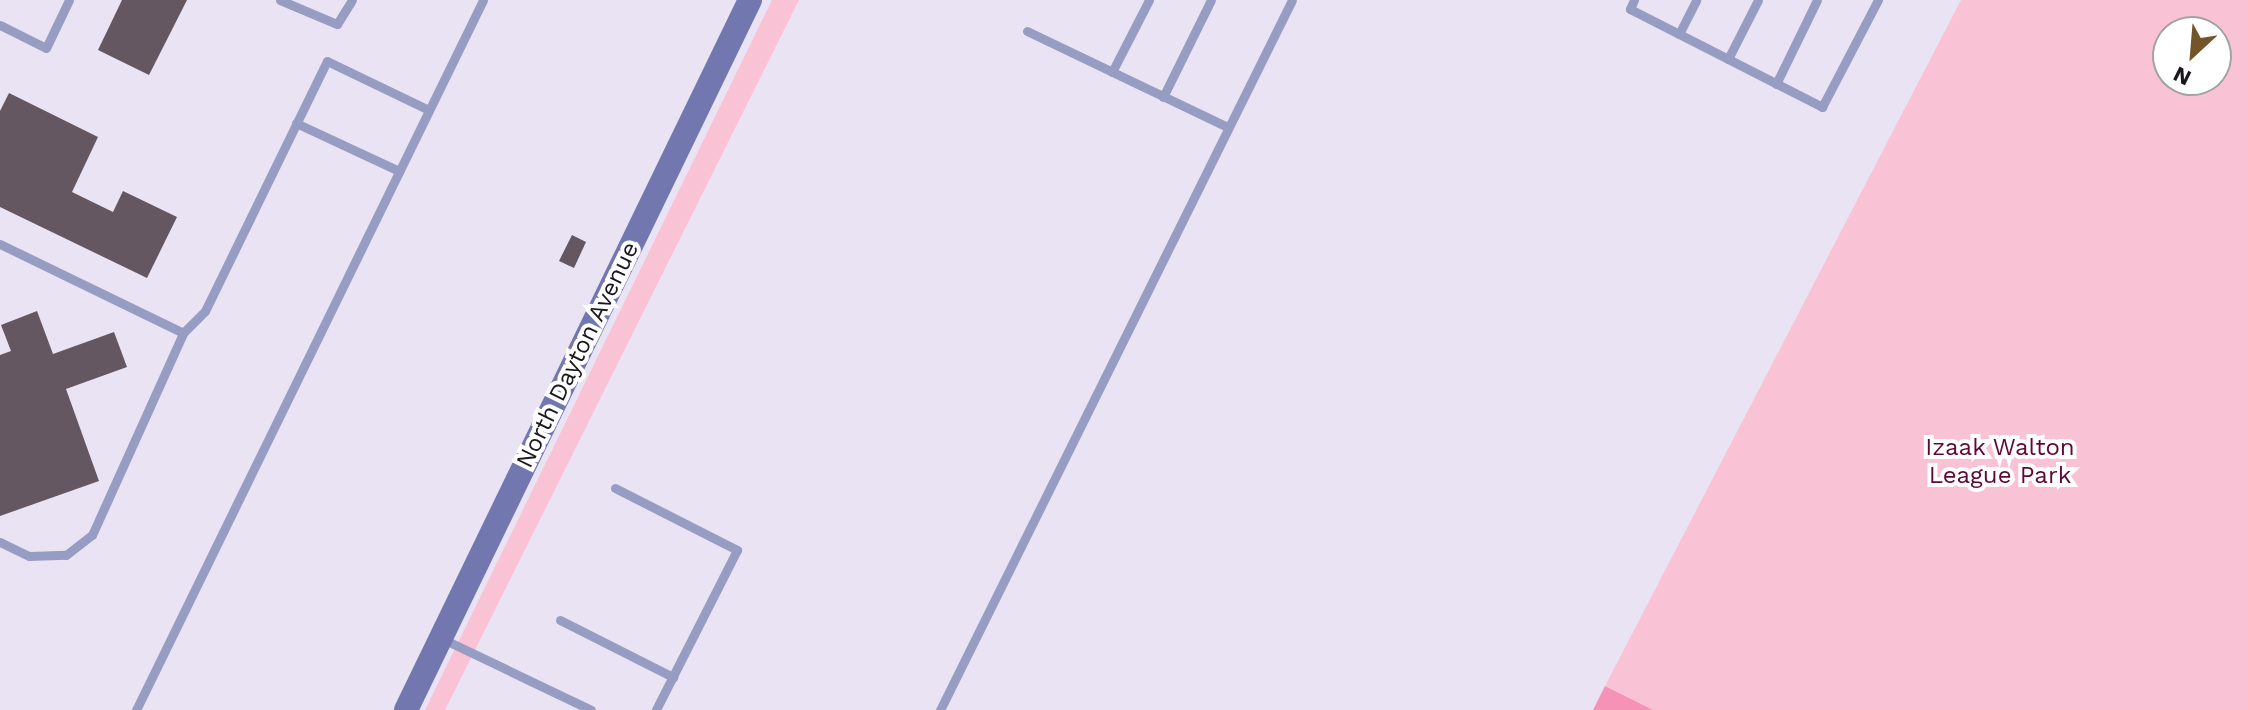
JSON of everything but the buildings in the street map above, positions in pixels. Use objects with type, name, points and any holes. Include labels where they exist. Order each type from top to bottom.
[{"type":"main road","name":"North Dayton Avenue","points":[[406,710],[750,0]]},
{"type":"lane","points":[[0,25],[46,48],[69,0]]},
{"type":"lane","points":[[280,0],[337,24],[352,0]]},
{"type":"lane","points":[[136,710],[483,0]]},
{"type":"lane","points":[[1112,72],[1149,0]]},
{"type":"lane","points":[[1163,97],[1211,0]]},
{"type":"lane","points":[[940,710],[1292,0]]},
{"type":"lane","points":[[1634,0],[1630,9],[1822,107],[1878,0]]},
{"type":"lane","points":[[1679,34],[1696,0]]},
{"type":"lane","points":[[1728,59],[1758,0]]},
{"type":"lane","points":[[1776,84],[1817,0]]},
{"type":"lane","points":[[1027,31],[1227,127]]},
{"type":"lane","points":[[0,542],[29,556],[66,555],[92,535],[183,333],[205,311],[327,61],[429,110]]},
{"type":"lane","points":[[296,123],[399,171]]},
{"type":"lane","points":[[0,244],[183,333]]},
{"type":"lane","points":[[615,488],[737,550],[656,710]]},
{"type":"lane","points":[[560,620],[673,677]]},
{"type":"lane","points":[[441,638],[591,710]]},
{"type":"green space","points":[[772,0],[799,0],[445,710],[425,710]]},
{"type":"green space","name":"Izaak Walton League Park","points":[[1961,0],[2248,0],[2248,710],[1653,710],[1605,686]]},
{"type":"shaded area","points":[[1605,686],[1653,710],[1593,710]]}]
